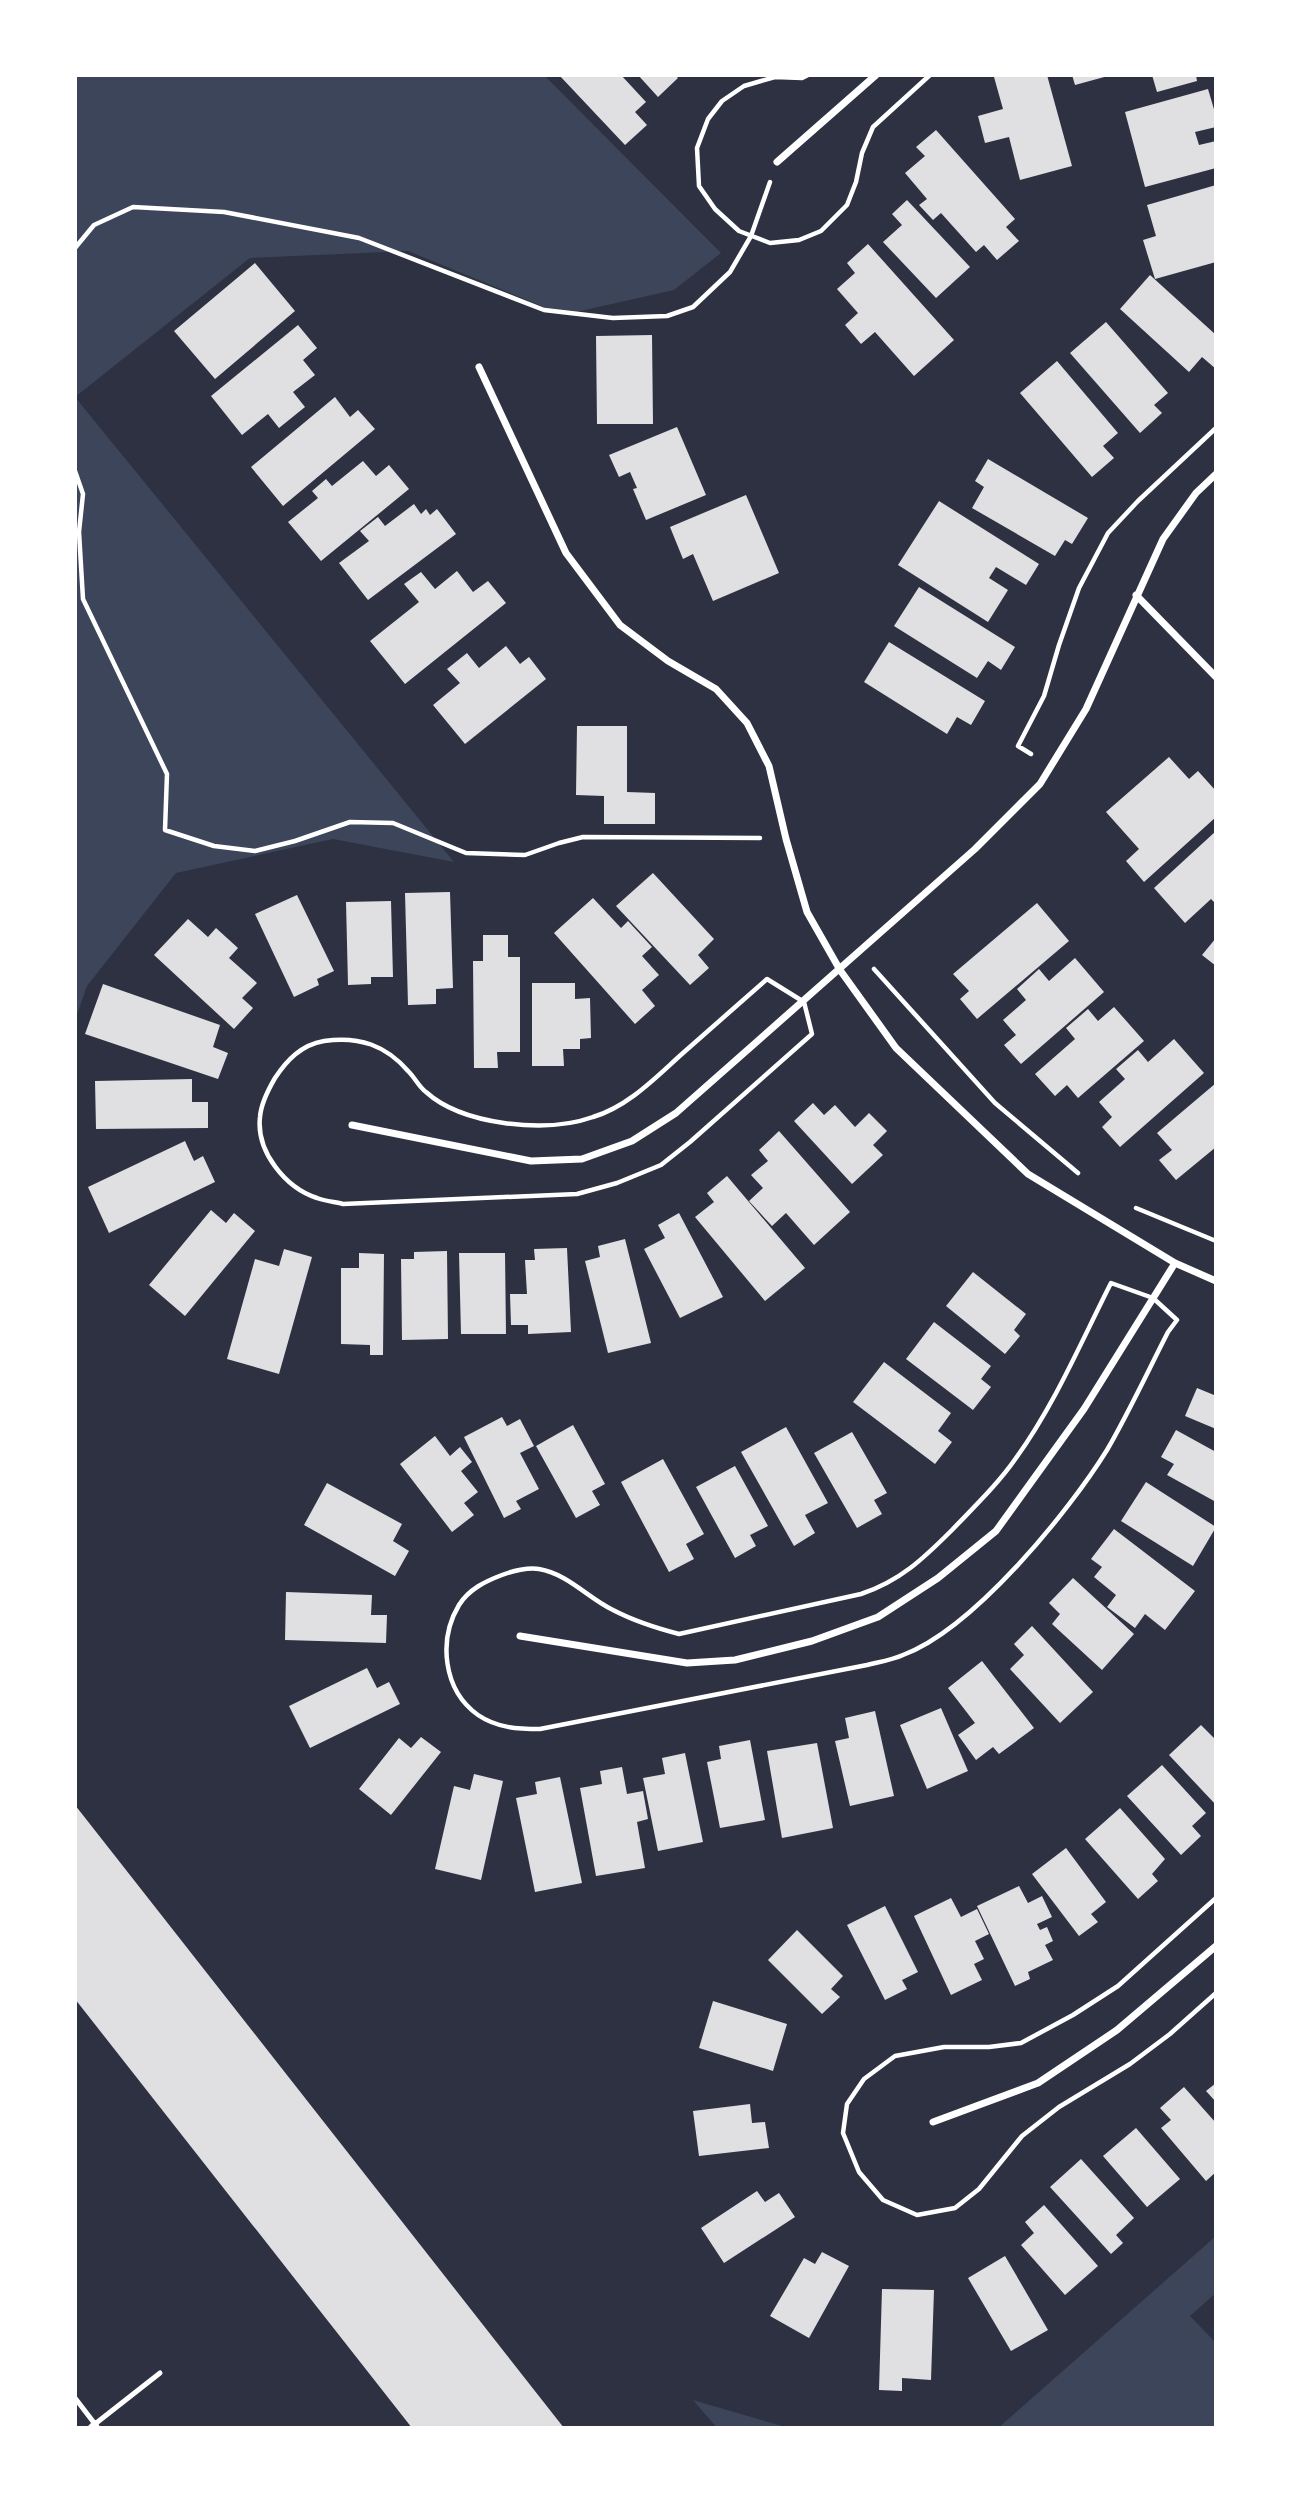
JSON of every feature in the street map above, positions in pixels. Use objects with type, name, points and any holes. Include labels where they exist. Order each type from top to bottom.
[{"type":"street","points":[[777,162],[876,75]]},
{"type":"street","points":[[479,367],[566,552],[620,625],[668,661],[716,689],[747,723],[769,766],[807,912],[840,970],[896,1048],[1028,1174],[1175,1263],[1216,1281]]},
{"type":"street","points":[[352,1125],[531,1161],[582,1159],[632,1141],[676,1113],[860,953],[975,849],[1040,784],[1086,709],[1163,539],[1196,493],[1216,474]]},
{"type":"street","points":[[1136,595],[1216,677]]},
{"type":"street","points":[[520,1636],[687,1663],[735,1660],[813,1641],[878,1617],[938,1578],[996,1531],[1084,1409],[1175,1263]]},
{"type":"street","points":[[933,2122],[1038,2083],[1117,2030],[1216,1946]]},
{"type":"lane","points":[[75,2398],[95,2427],[160,2374]]},
{"type":"path","points":[[75,248],[94,225],[133,207],[224,212],[359,238],[544,310],[613,318],[667,316],[693,307],[730,272],[751,236],[777,162]]},
{"type":"path","points":[[1051,767],[1018,746],[1044,696],[1079,588],[1108,533],[1216,428]]},
{"type":"path","points":[[75,471],[83,494],[79,532],[83,599],[167,774],[165,830],[214,846],[255,851],[295,841],[350,822],[393,823],[466,853],[525,855],[583,837],[786,839]]},
{"type":"path","points":[[860,953],[995,1103],[1082,1175]]},
{"type":"path","points":[[767,979],[804,1002],[812,1034],[690,1142],[661,1165],[617,1183],[578,1194],[343,1204],[316,1198],[294,1186],[273,1166],[262,1141],[259,1118],[266,1093],[282,1067],[302,1048],[324,1041],[358,1040],[383,1047],[407,1069],[425,1091],[451,1109],[484,1121],[517,1125],[556,1125],[594,1117],[632,1098],[767,979]]},
{"type":"path","points":[[1125,1204],[1216,1241]]},
{"type":"path","points":[[1111,1283],[1153,1298],[1177,1320],[1168,1332],[1108,1448],[1079,1492],[1043,1537],[986,1597],[932,1639],[905,1655],[867,1665],[540,1729],[510,1729],[479,1716],[460,1699],[449,1676],[446,1653],[450,1624],[460,1603],[482,1583],[510,1572],[538,1568],[568,1580],[612,1610],[652,1627],[679,1634],[822,1603],[885,1586],[928,1554],[974,1507],[1016,1458],[1050,1403],[1111,1283]]},
{"type":"shaded area","points":[[75,75],[544,75],[721,253],[674,290],[563,315],[408,251],[250,258],[75,397]]},
{"type":"shaded area","points":[[75,397],[454,862],[333,839],[176,873],[87,986],[75,1020]]},
{"type":"shaded area","points":[[1216,2236],[1216,2293],[1190,2316],[1216,2343],[1216,2428],[998,2428]]},
{"type":"shaded area","points":[[693,2400],[789,2428],[717,2428]]},
{"type":"building","points":[[559,75],[621,75],[646,102],[635,112],[647,125],[625,145]]},
{"type":"building","points":[[638,75],[675,75],[678,78],[658,97]]},
{"type":"building","points":[[1047,75],[1072,166],[1020,180],[1009,137],[985,143],[978,116],[1003,109],[994,77]]},
{"type":"building","points":[[1072,75],[1108,75],[1108,76],[1075,85]]},
{"type":"building","points":[[1152,75],[1196,75],[1197,81],[1157,92]]},
{"type":"building","points":[[1208,89],[1216,116],[1216,127],[1195,132],[1199,145],[1216,141],[1216,168],[1145,187],[1125,112]]},
{"type":"building","points":[[936,130],[1015,219],[1006,227],[1019,241],[997,260],[984,245],[976,252],[941,213],[933,220],[919,205],[927,199],[905,173],[925,156],[916,147]]},
{"type":"building","points":[[1216,185],[1216,262],[1155,279],[1143,240],[1156,236],[1147,205]]},
{"type":"building","points":[[907,200],[970,267],[936,298],[883,242],[902,225],[892,214]]},
{"type":"building","points":[[868,244],[954,340],[914,376],[875,332],[861,344],[845,325],[858,313],[837,289],[855,273],[847,263]]},
{"type":"building","points":[[255,263],[295,311],[215,379],[174,331]]},
{"type":"building","points":[[1150,275],[1216,335],[1216,369],[1202,357],[1189,372],[1120,309]]},
{"type":"building","points":[[1106,322],[1168,393],[1154,405],[1162,413],[1140,433],[1070,353]]},
{"type":"building","points":[[298,325],[317,348],[303,360],[315,375],[293,392],[305,407],[279,428],[268,414],[242,435],[211,396]]},
{"type":"building","points":[[652,335],[653,424],[597,424],[596,336]]},
{"type":"building","points":[[1057,361],[1118,433],[1103,446],[1114,458],[1092,477],[1020,393]]},
{"type":"building","points":[[335,397],[350,417],[358,410],[375,429],[283,506],[251,467]]},
{"type":"building","points":[[677,427],[706,495],[646,520],[633,489],[637,488],[630,472],[619,477],[609,455]]},
{"type":"building","points":[[988,459],[1088,518],[1072,544],[1065,540],[1055,556],[972,508],[984,487],[975,481]]},
{"type":"building","points":[[363,461],[376,476],[389,465],[409,489],[321,561],[288,522],[318,498],[312,491],[326,479],[332,486]]},
{"type":"building","points":[[746,495],[779,573],[713,601],[693,554],[683,559],[670,527]]},
{"type":"building","points":[[939,501],[1039,564],[1026,585],[996,567],[989,578],[1008,590],[988,622],[898,565]]},
{"type":"building","points":[[414,504],[421,514],[426,509],[430,515],[437,509],[456,534],[368,600],[339,563],[369,541],[360,531],[378,517],[385,526]]},
{"type":"building","points":[[457,571],[473,592],[488,581],[506,603],[405,684],[370,641],[419,602],[404,584],[421,572],[435,589]]},
{"type":"building","points":[[919,587],[1015,647],[1001,670],[988,661],[977,678],[894,626]]},
{"type":"building","points":[[889,642],[985,701],[971,725],[957,717],[947,734],[864,682]]},
{"type":"building","points":[[506,646],[520,664],[529,657],[546,679],[465,744],[433,705],[460,683],[447,669],[467,653],[479,668]]},
{"type":"building","points":[[577,726],[627,726],[627,792],[655,793],[655,824],[604,824],[604,796],[576,795]]},
{"type":"building","points":[[1169,757],[1189,779],[1198,771],[1216,791],[1216,817],[1144,882],[1126,861],[1139,849],[1106,812]]},
{"type":"building","points":[[1216,831],[1216,904],[1211,899],[1185,923],[1154,888]]},
{"type":"building","points":[[653,873],[714,939],[698,955],[709,968],[690,985],[616,906]]},
{"type":"building","points":[[450,892],[453,988],[436,989],[436,1004],[408,1005],[405,893]]},
{"type":"building","points":[[297,895],[334,971],[317,979],[319,985],[294,997],[255,914]]},
{"type":"building","points":[[593,898],[621,928],[628,921],[652,947],[642,956],[659,975],[642,990],[655,1006],[635,1024],[554,933]]},
{"type":"building","points":[[391,901],[393,977],[371,977],[371,984],[348,985],[346,902]]},
{"type":"building","points":[[1037,903],[1069,941],[977,1019],[960,999],[969,991],[953,974]]},
{"type":"building","points":[[188,919],[208,937],[216,928],[238,948],[229,958],[257,983],[242,998],[253,1008],[234,1029],[154,955]]},
{"type":"building","points":[[483,935],[508,935],[508,957],[520,957],[520,1052],[497,1052],[498,1068],[474,1068],[473,961],[483,961]]},
{"type":"building","points":[[1216,938],[1216,966],[1202,955]]},
{"type":"building","points":[[1075,958],[1104,992],[1021,1064],[1004,1045],[1016,1035],[1003,1020],[1026,1000],[1017,989],[1039,969],[1049,981]]},
{"type":"building","points":[[532,983],[575,983],[575,999],[590,998],[591,1038],[580,1039],[580,1049],[563,1049],[564,1066],[532,1066]]},
{"type":"building","points":[[103,984],[220,1025],[213,1047],[228,1053],[218,1079],[85,1034]]},
{"type":"building","points":[[1114,1007],[1144,1041],[1078,1098],[1067,1085],[1055,1096],[1035,1074],[1075,1039],[1066,1028],[1088,1009],[1098,1021]]},
{"type":"building","points":[[1174,1039],[1204,1073],[1120,1147],[1102,1127],[1112,1117],[1099,1102],[1125,1079],[1116,1069],[1138,1050],[1148,1062]]},
{"type":"building","points":[[192,1079],[192,1102],[208,1102],[208,1128],[96,1129],[95,1081]]},
{"type":"building","points":[[1216,1083],[1216,1147],[1176,1180],[1159,1160],[1172,1150],[1157,1133]]},
{"type":"building","points":[[813,1103],[824,1115],[835,1105],[855,1127],[869,1113],[887,1131],[873,1145],[883,1155],[852,1184],[794,1121]]},
{"type":"building","points":[[779,1131],[850,1212],[814,1245],[786,1213],[772,1226],[749,1201],[763,1188],[751,1175],[768,1161],[759,1150]]},
{"type":"building","points":[[185,1141],[194,1161],[203,1156],[215,1182],[109,1233],[88,1187]]},
{"type":"building","points":[[727,1176],[805,1268],[765,1301],[695,1217],[714,1202],[707,1193]]},
{"type":"building","points":[[211,1210],[226,1223],[234,1213],[255,1231],[185,1316],[149,1285]]},
{"type":"building","points":[[679,1213],[723,1297],[680,1318],[644,1249],[665,1238],[658,1225]]},
{"type":"building","points":[[625,1239],[651,1343],[608,1353],[585,1261],[600,1257],[598,1246]]},
{"type":"building","points":[[567,1248],[571,1332],[528,1334],[528,1325],[511,1325],[510,1294],[527,1294],[525,1260],[535,1260],[534,1249]]},
{"type":"building","points":[[284,1249],[312,1257],[279,1374],[227,1359],[255,1259],[279,1266]]},
{"type":"building","points":[[447,1251],[448,1339],[402,1340],[401,1259],[414,1259],[414,1252]]},
{"type":"building","points":[[359,1253],[384,1254],[383,1355],[370,1355],[370,1345],[341,1344],[341,1268],[359,1268]]},
{"type":"building","points":[[459,1253],[505,1253],[506,1334],[461,1334]]},
{"type":"building","points":[[973,1272],[1026,1314],[1014,1330],[1020,1336],[1005,1354],[946,1306]]},
{"type":"building","points":[[934,1322],[991,1366],[981,1379],[991,1387],[973,1410],[906,1359]]},
{"type":"building","points":[[884,1362],[951,1413],[938,1431],[952,1442],[935,1464],[853,1402]]},
{"type":"building","points":[[1197,1388],[1214,1395],[1216,1391],[1216,1429],[1185,1416]]},
{"type":"building","points":[[502,1417],[507,1426],[520,1419],[534,1446],[520,1453],[539,1489],[516,1501],[521,1509],[504,1518],[464,1437]]},
{"type":"building","points":[[573,1425],[605,1484],[592,1491],[600,1505],[576,1518],[536,1446]]},
{"type":"building","points":[[786,1427],[828,1503],[805,1515],[815,1533],[794,1546],[741,1452]]},
{"type":"building","points":[[1176,1430],[1216,1452],[1216,1502],[1167,1475],[1174,1464],[1161,1457]]},
{"type":"building","points":[[852,1432],[887,1493],[874,1500],[882,1514],[857,1528],[814,1453]]},
{"type":"building","points":[[435,1436],[450,1456],[460,1447],[472,1462],[461,1471],[478,1492],[464,1503],[474,1515],[452,1532],[400,1464]]},
{"type":"building","points":[[663,1459],[704,1534],[686,1544],[694,1559],[669,1572],[621,1482]]},
{"type":"building","points":[[735,1466],[768,1526],[750,1535],[756,1546],[735,1558],[696,1487]]},
{"type":"building","points":[[1146,1482],[1216,1527],[1193,1566],[1121,1521]]},
{"type":"building","points":[[327,1483],[402,1524],[393,1541],[409,1551],[395,1576],[304,1525]]},
{"type":"building","points":[[1114,1529],[1195,1591],[1165,1630],[1145,1614],[1135,1628],[1107,1607],[1116,1595],[1094,1577],[1102,1567],[1091,1559]]},
{"type":"building","points":[[1073,1578],[1134,1634],[1102,1670],[1052,1624],[1060,1614],[1049,1603]]},
{"type":"building","points":[[286,1592],[372,1595],[371,1615],[387,1615],[386,1643],[285,1640]]},
{"type":"building","points":[[1032,1626],[1093,1692],[1060,1723],[1010,1669],[1024,1655],[1014,1644]]},
{"type":"building","points":[[982,1661],[1034,1728],[999,1754],[993,1747],[976,1760],[958,1735],[975,1723],[948,1688]]},
{"type":"building","points":[[367,1668],[377,1688],[389,1682],[400,1704],[310,1748],[289,1706]]},
{"type":"building","points":[[941,1708],[968,1771],[927,1789],[900,1725]]},
{"type":"building","points":[[875,1711],[894,1796],[850,1806],[835,1741],[849,1738],[845,1718]]},
{"type":"building","points":[[1201,1725],[1214,1738],[1216,1736],[1216,1805],[1169,1755]]},
{"type":"building","points":[[421,1737],[441,1752],[391,1815],[359,1789],[399,1738],[411,1748]]},
{"type":"building","points":[[750,1740],[765,1820],[720,1828],[707,1762],[721,1759],[719,1746]]},
{"type":"building","points":[[817,1743],[833,1828],[782,1838],[767,1751]]},
{"type":"building","points":[[685,1753],[703,1842],[658,1851],[643,1778],[665,1774],[662,1758]]},
{"type":"building","points":[[1162,1765],[1206,1813],[1192,1826],[1201,1836],[1181,1855],[1127,1796]]},
{"type":"building","points":[[622,1767],[627,1794],[643,1791],[648,1819],[637,1822],[645,1868],[596,1876],[580,1788],[602,1784],[600,1771]]},
{"type":"building","points":[[474,1774],[503,1781],[481,1880],[435,1869],[454,1786],[470,1790]]},
{"type":"building","points":[[560,1777],[582,1883],[535,1892],[516,1798],[537,1794],[535,1782]]},
{"type":"building","points":[[75,1805],[564,2428],[412,2428],[75,1999]]},
{"type":"building","points":[[1120,1808],[1165,1859],[1152,1874],[1158,1881],[1138,1899],[1085,1839]]},
{"type":"building","points":[[1066,1848],[1106,1902],[1091,1914],[1098,1922],[1079,1936],[1032,1874]]},
{"type":"building","points":[[1019,1886],[1028,1903],[1042,1896],[1052,1917],[1037,1924],[1040,1930],[1047,1927],[1053,1941],[1045,1945],[1053,1960],[1028,1972],[1030,1979],[1015,1986],[977,1906]]},
{"type":"building","points":[[951,1898],[961,1917],[977,1909],[989,1934],[975,1941],[984,1959],[974,1964],[982,1980],[951,1995],[914,1916]]},
{"type":"building","points":[[885,1906],[918,1972],[902,1980],[907,1989],[885,2000],[847,1925]]},
{"type":"building","points":[[797,1930],[843,1976],[831,1989],[840,1997],[822,2014],[768,1960]]},
{"type":"building","points":[[713,2001],[787,2024],[773,2071],[699,2048]]},
{"type":"building","points":[[1216,2083],[1216,2102],[1206,2091]]},
{"type":"building","points":[[1184,2087],[1216,2123],[1216,2172],[1206,2181],[1161,2128],[1171,2120],[1160,2108]]},
{"type":"building","points":[[750,2104],[752,2123],[765,2122],[769,2148],[699,2156],[693,2111]]},
{"type":"building","points":[[1136,2128],[1180,2179],[1147,2207],[1103,2156]]},
{"type":"building","points":[[1081,2159],[1134,2218],[1116,2235],[1123,2243],[1111,2254],[1050,2187]]},
{"type":"building","points":[[757,2191],[765,2202],[779,2193],[795,2217],[724,2263],[701,2228]]},
{"type":"building","points":[[1044,2205],[1098,2266],[1065,2295],[1021,2245],[1034,2233],[1025,2222]]},
{"type":"building","points":[[822,2252],[849,2266],[809,2338],[770,2316],[804,2258],[815,2264]]},
{"type":"building","points":[[1005,2256],[1048,2330],[1011,2351],[968,2278]]},
{"type":"building","points":[[882,2289],[934,2290],[931,2380],[902,2378],[902,2391],[879,2390]]}]
